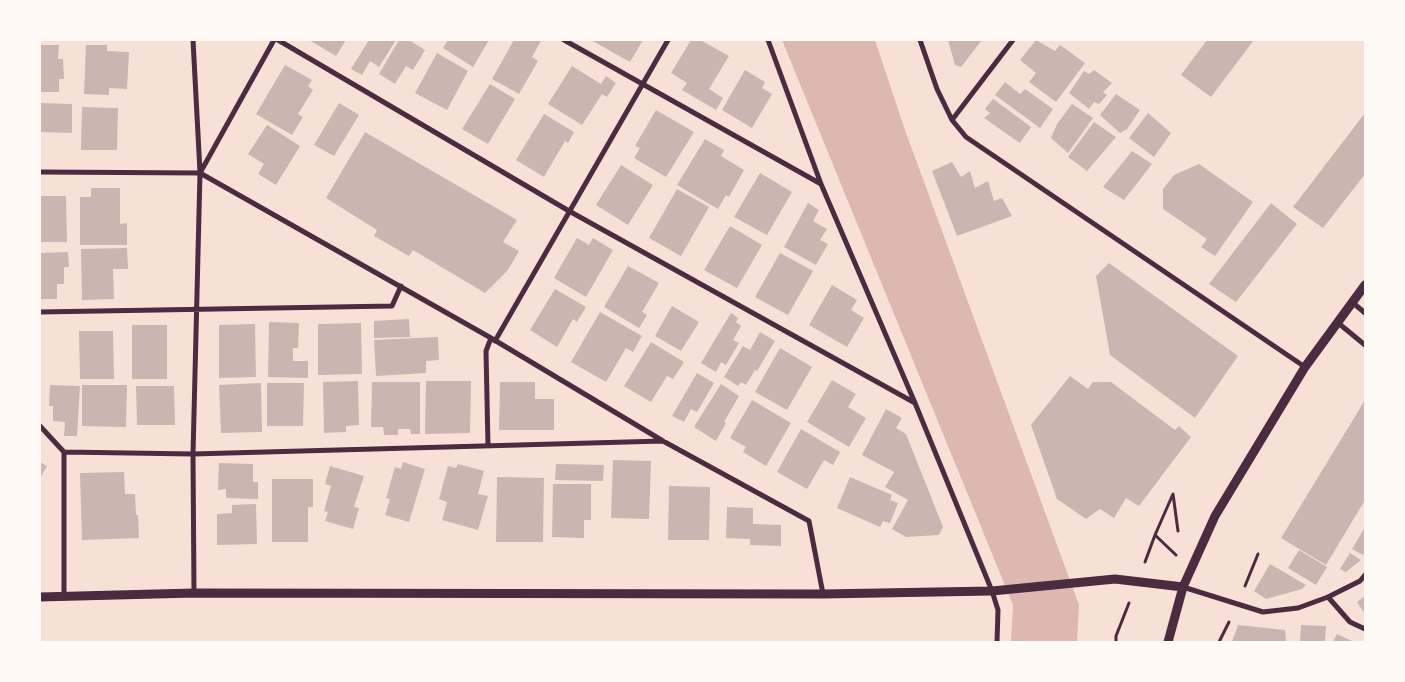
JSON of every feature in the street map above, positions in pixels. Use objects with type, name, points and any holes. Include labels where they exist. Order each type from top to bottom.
[{"type":"street","points":[[193,40],[200,172],[196,310],[194,593]]},
{"type":"street","points":[[200,172],[274,40]]},
{"type":"street","points":[[278,40],[570,211],[915,403]]},
{"type":"street","points":[[564,40],[821,184]]},
{"type":"street","points":[[488,446],[486,351],[570,211],[668,40]]},
{"type":"street","points":[[768,40],[821,184],[997,591],[997,642]]},
{"type":"street","points":[[920,40],[937,89],[952,120],[966,137],[1305,367]]},
{"type":"street","points":[[952,120],[1013,40]]},
{"type":"street","points":[[40,172],[200,172],[493,340],[663,441],[809,521],[823,594]]},
{"type":"street","points":[[1168,642],[1183,587],[1215,516],[1305,367],[1365,285]]},
{"type":"street","points":[[40,312],[392,306],[400,286]]},
{"type":"street","points":[[1352,302],[1365,313]]},
{"type":"street","points":[[1337,322],[1365,345]]},
{"type":"street","points":[[40,426],[64,452],[64,596]]},
{"type":"street","points":[[64,452],[194,454],[663,441]]},
{"type":"street","points":[[40,597],[194,593],[823,594],[997,591],[1115,579],[1183,587],[1263,612],[1298,608],[1328,597],[1360,581],[1365,575]]},
{"type":"street","points":[[1328,597],[1350,622],[1365,629]]},
{"type":"path","points":[[1155,535],[1173,494],[1178,531]]},
{"type":"path","points":[[1244,587],[1258,554]]},
{"type":"path","points":[[1116,636],[1116,642]]},
{"type":"shaded area","points":[[782,40],[875,40],[905,130],[1079,605],[1077,642],[1011,642],[1013,605]]},
{"type":"building","points":[[309,40],[346,40],[336,56]]},
{"type":"building","points":[[369,40],[396,40],[379,67],[370,61],[362,75],[351,69]]},
{"type":"building","points":[[399,40],[409,40],[425,50],[413,70],[406,66],[395,84],[379,74]]},
{"type":"building","points":[[448,40],[489,40],[473,67],[443,48]]},
{"type":"building","points":[[514,40],[541,41],[532,57],[538,61],[519,94],[492,79]]},
{"type":"building","points":[[591,40],[643,40],[630,62]]},
{"type":"building","points":[[691,40],[700,40],[729,56],[709,89],[723,98],[716,110],[682,90],[687,83],[671,73]]},
{"type":"building","points":[[948,40],[982,40],[961,67],[955,65]]},
{"type":"building","points":[[1036,40],[1055,51],[1060,45],[1085,63],[1056,102],[1029,82],[1036,73],[1020,60]]},
{"type":"building","points":[[1207,40],[1254,40],[1211,97],[1181,75]]},
{"type":"building","points":[[40,45],[59,45],[58,59],[63,59],[64,79],[59,79],[59,92],[40,92]]},
{"type":"building","points":[[86,45],[107,45],[107,51],[129,52],[127,89],[109,88],[109,95],[84,94]]},
{"type":"building","points":[[437,53],[468,71],[447,110],[415,93]]},
{"type":"building","points":[[285,65],[312,80],[308,86],[313,90],[298,114],[303,117],[292,135],[256,114]]},
{"type":"building","points":[[572,66],[601,84],[606,76],[616,83],[607,97],[602,94],[582,125],[548,104]]},
{"type":"building","points":[[745,70],[765,82],[762,88],[772,94],[752,128],[722,110]]},
{"type":"building","points":[[1094,70],[1112,83],[1103,92],[1107,95],[1099,104],[1094,102],[1089,109],[1069,93],[1084,71],[1089,74]]},
{"type":"building","points":[[1005,82],[1020,94],[1025,89],[1053,109],[1040,128],[995,95]]},
{"type":"building","points":[[490,84],[515,99],[488,144],[462,129]]},
{"type":"building","points":[[1116,94],[1140,110],[1127,129],[1120,133],[1100,115]]},
{"type":"building","points":[[993,99],[1031,127],[1020,143],[984,118],[990,113],[985,109]]},
{"type":"building","points":[[40,103],[72,104],[72,133],[40,132]]},
{"type":"building","points":[[339,103],[359,115],[334,156],[314,145]]},
{"type":"building","points":[[1072,104],[1093,118],[1068,153],[1051,138],[1057,124]]},
{"type":"building","points":[[82,107],[118,108],[117,150],[81,150]]},
{"type":"building","points":[[656,110],[694,132],[666,177],[634,158],[640,148],[635,146]]},
{"type":"building","points":[[1148,113],[1171,133],[1154,157],[1129,138]]},
{"type":"building","points":[[1365,113],[1365,174],[1323,228],[1293,207]]},
{"type":"building","points":[[544,114],[574,132],[568,143],[565,141],[544,177],[516,160]]},
{"type":"building","points":[[1094,122],[1116,137],[1087,171],[1068,157]]},
{"type":"building","points":[[267,125],[300,146],[276,185],[258,174],[264,164],[248,154]]},
{"type":"building","points":[[365,132],[517,220],[503,242],[519,251],[508,270],[485,293],[413,250],[409,256],[374,236],[377,230],[326,198]]},
{"type":"building","points":[[705,139],[724,150],[721,156],[744,170],[729,197],[726,195],[718,209],[677,185]]},
{"type":"building","points":[[1132,151],[1152,164],[1124,200],[1103,187]]},
{"type":"building","points":[[952,162],[961,177],[970,171],[975,188],[988,181],[994,201],[1002,198],[1012,216],[957,236],[932,171]]},
{"type":"building","points":[[1199,164],[1253,202],[1215,256],[1201,247],[1207,239],[1163,209],[1163,189],[1174,175]]},
{"type":"building","points":[[621,165],[653,185],[628,225],[596,205]]},
{"type":"building","points":[[760,173],[792,192],[767,235],[734,217]]},
{"type":"building","points":[[91,188],[120,188],[120,224],[127,223],[127,245],[80,245],[80,197],[91,197]]},
{"type":"building","points":[[677,189],[709,207],[681,256],[649,238]]},
{"type":"building","points":[[40,196],[66,196],[67,242],[40,242]]},
{"type":"building","points":[[808,203],[819,210],[813,221],[827,229],[820,240],[828,244],[816,265],[784,247]]},
{"type":"building","points":[[1271,203],[1297,224],[1236,302],[1209,284]]},
{"type":"building","points":[[730,226],[762,245],[737,288],[704,270]]},
{"type":"building","points":[[577,238],[589,245],[593,238],[613,250],[586,297],[554,278]]},
{"type":"building","points":[[127,248],[128,269],[113,269],[114,299],[82,300],[81,249]]},
{"type":"building","points":[[68,252],[69,267],[64,267],[64,284],[57,284],[57,299],[40,299],[40,253]]},
{"type":"building","points":[[780,253],[813,271],[788,315],[755,297]]},
{"type":"building","points":[[1109,263],[1238,356],[1195,418],[1110,355],[1096,276]]},
{"type":"building","points":[[628,266],[659,283],[642,312],[647,315],[639,328],[604,307]]},
{"type":"building","points":[[832,285],[857,300],[851,310],[864,318],[847,347],[809,325]]},
{"type":"building","points":[[555,289],[586,307],[577,322],[573,319],[557,347],[530,330]]},
{"type":"building","points":[[672,306],[699,322],[681,351],[655,336]]},
{"type":"building","points":[[600,312],[642,336],[633,352],[626,348],[606,382],[571,362]]},
{"type":"building","points":[[731,313],[738,318],[736,322],[741,326],[733,340],[739,343],[726,365],[721,362],[716,372],[701,363]]},
{"type":"building","points":[[409,319],[410,337],[374,338],[374,321]]},
{"type":"building","points":[[269,322],[299,323],[298,348],[293,348],[293,361],[308,361],[308,378],[268,377]]},
{"type":"building","points":[[361,323],[362,374],[318,375],[318,324]]},
{"type":"building","points":[[255,324],[256,377],[219,378],[219,325]]},
{"type":"building","points":[[132,325],[167,325],[167,379],[132,379]]},
{"type":"building","points":[[79,331],[113,331],[114,379],[80,379]]},
{"type":"building","points":[[760,332],[775,341],[746,385],[741,382],[738,386],[724,377],[743,346],[750,350]]},
{"type":"building","points":[[438,337],[439,360],[426,361],[426,373],[376,376],[374,340]]},
{"type":"building","points":[[651,342],[684,362],[673,379],[667,376],[651,402],[624,386]]},
{"type":"building","points":[[780,348],[812,367],[787,410],[755,392]]},
{"type":"building","points":[[697,373],[714,383],[697,412],[691,409],[684,422],[672,416]]},
{"type":"building","points":[[1070,376],[1088,389],[1093,382],[1111,382],[1175,430],[1179,426],[1191,437],[1139,506],[1126,498],[1114,518],[1100,509],[1086,519],[1057,499],[1031,425]]},
{"type":"building","points":[[832,380],[856,394],[848,407],[866,418],[849,447],[807,422]]},
{"type":"building","points":[[358,381],[359,425],[346,426],[346,432],[324,433],[323,382]]},
{"type":"building","points":[[426,381],[471,381],[470,433],[425,434]]},
{"type":"building","points":[[372,382],[420,382],[420,434],[411,434],[410,429],[398,429],[398,435],[384,435],[383,427],[371,427]]},
{"type":"building","points":[[500,382],[535,382],[535,399],[554,399],[554,430],[499,430]]},
{"type":"building","points":[[261,383],[262,432],[221,433],[219,385]]},
{"type":"building","points":[[267,383],[304,383],[303,426],[267,426]]},
{"type":"building","points":[[721,384],[739,396],[724,422],[726,423],[716,441],[694,427]]},
{"type":"building","points":[[50,385],[80,386],[77,436],[64,436],[65,422],[53,421],[53,406],[49,406]]},
{"type":"building","points":[[82,385],[127,385],[126,427],[82,426]]},
{"type":"building","points":[[136,386],[174,386],[175,425],[137,425]]},
{"type":"building","points":[[752,400],[791,423],[766,466],[743,452],[746,447],[730,438]]},
{"type":"building","points":[[1365,400],[1365,500],[1326,565],[1281,538]]},
{"type":"building","points":[[886,409],[902,418],[896,428],[906,434],[943,527],[939,535],[906,537],[892,529],[908,500],[885,487],[894,472],[862,455]]},
{"type":"building","points":[[801,429],[840,452],[833,465],[824,460],[807,489],[777,472]]},
{"type":"building","points":[[613,460],[651,461],[649,519],[611,518]]},
{"type":"building","points":[[40,462],[47,466],[40,478]]},
{"type":"building","points":[[403,462],[425,469],[409,522],[385,515],[390,499],[386,498],[395,467],[401,469]]},
{"type":"building","points":[[219,463],[253,464],[253,482],[258,482],[258,499],[226,498],[226,489],[218,490]]},
{"type":"building","points":[[458,464],[484,471],[478,494],[488,496],[478,530],[442,520],[447,502],[439,499],[448,466],[456,468]]},
{"type":"building","points":[[556,464],[604,465],[603,481],[555,480]]},
{"type":"building","points":[[330,466],[364,476],[354,507],[359,508],[353,529],[325,521],[328,512],[324,511],[331,486],[325,484]]},
{"type":"building","points":[[124,472],[125,494],[135,494],[139,538],[82,540],[80,473]]},
{"type":"building","points":[[497,477],[544,478],[543,542],[496,542]]},
{"type":"building","points":[[850,477],[892,495],[890,500],[898,503],[890,523],[883,521],[880,527],[837,508]]},
{"type":"building","points":[[272,479],[313,479],[313,507],[308,507],[308,542],[272,542]]},
{"type":"building","points":[[553,484],[591,484],[591,520],[584,520],[584,538],[552,537]]},
{"type":"building","points":[[669,486],[710,487],[709,540],[668,540]]},
{"type":"building","points":[[256,504],[257,544],[217,545],[217,514],[232,513],[232,505]]},
{"type":"building","points":[[727,507],[753,508],[753,524],[781,525],[781,546],[750,545],[750,539],[726,538]]},
{"type":"building","points":[[1365,527],[1365,551],[1363,555],[1352,549]]},
{"type":"building","points":[[1299,550],[1327,567],[1316,585],[1288,568]]},
{"type":"building","points":[[1350,553],[1361,560],[1346,572],[1340,569]]},
{"type":"building","points":[[1270,564],[1306,585],[1302,589],[1266,599],[1254,591]]},
{"type":"building","points":[[1365,596],[1365,614],[1357,602]]},
{"type":"building","points":[[1238,625],[1285,630],[1286,642],[1232,642]]},
{"type":"building","points":[[1301,625],[1326,626],[1325,642],[1300,642]]},
{"type":"building","points":[[1337,634],[1354,642],[1333,642]]}]
